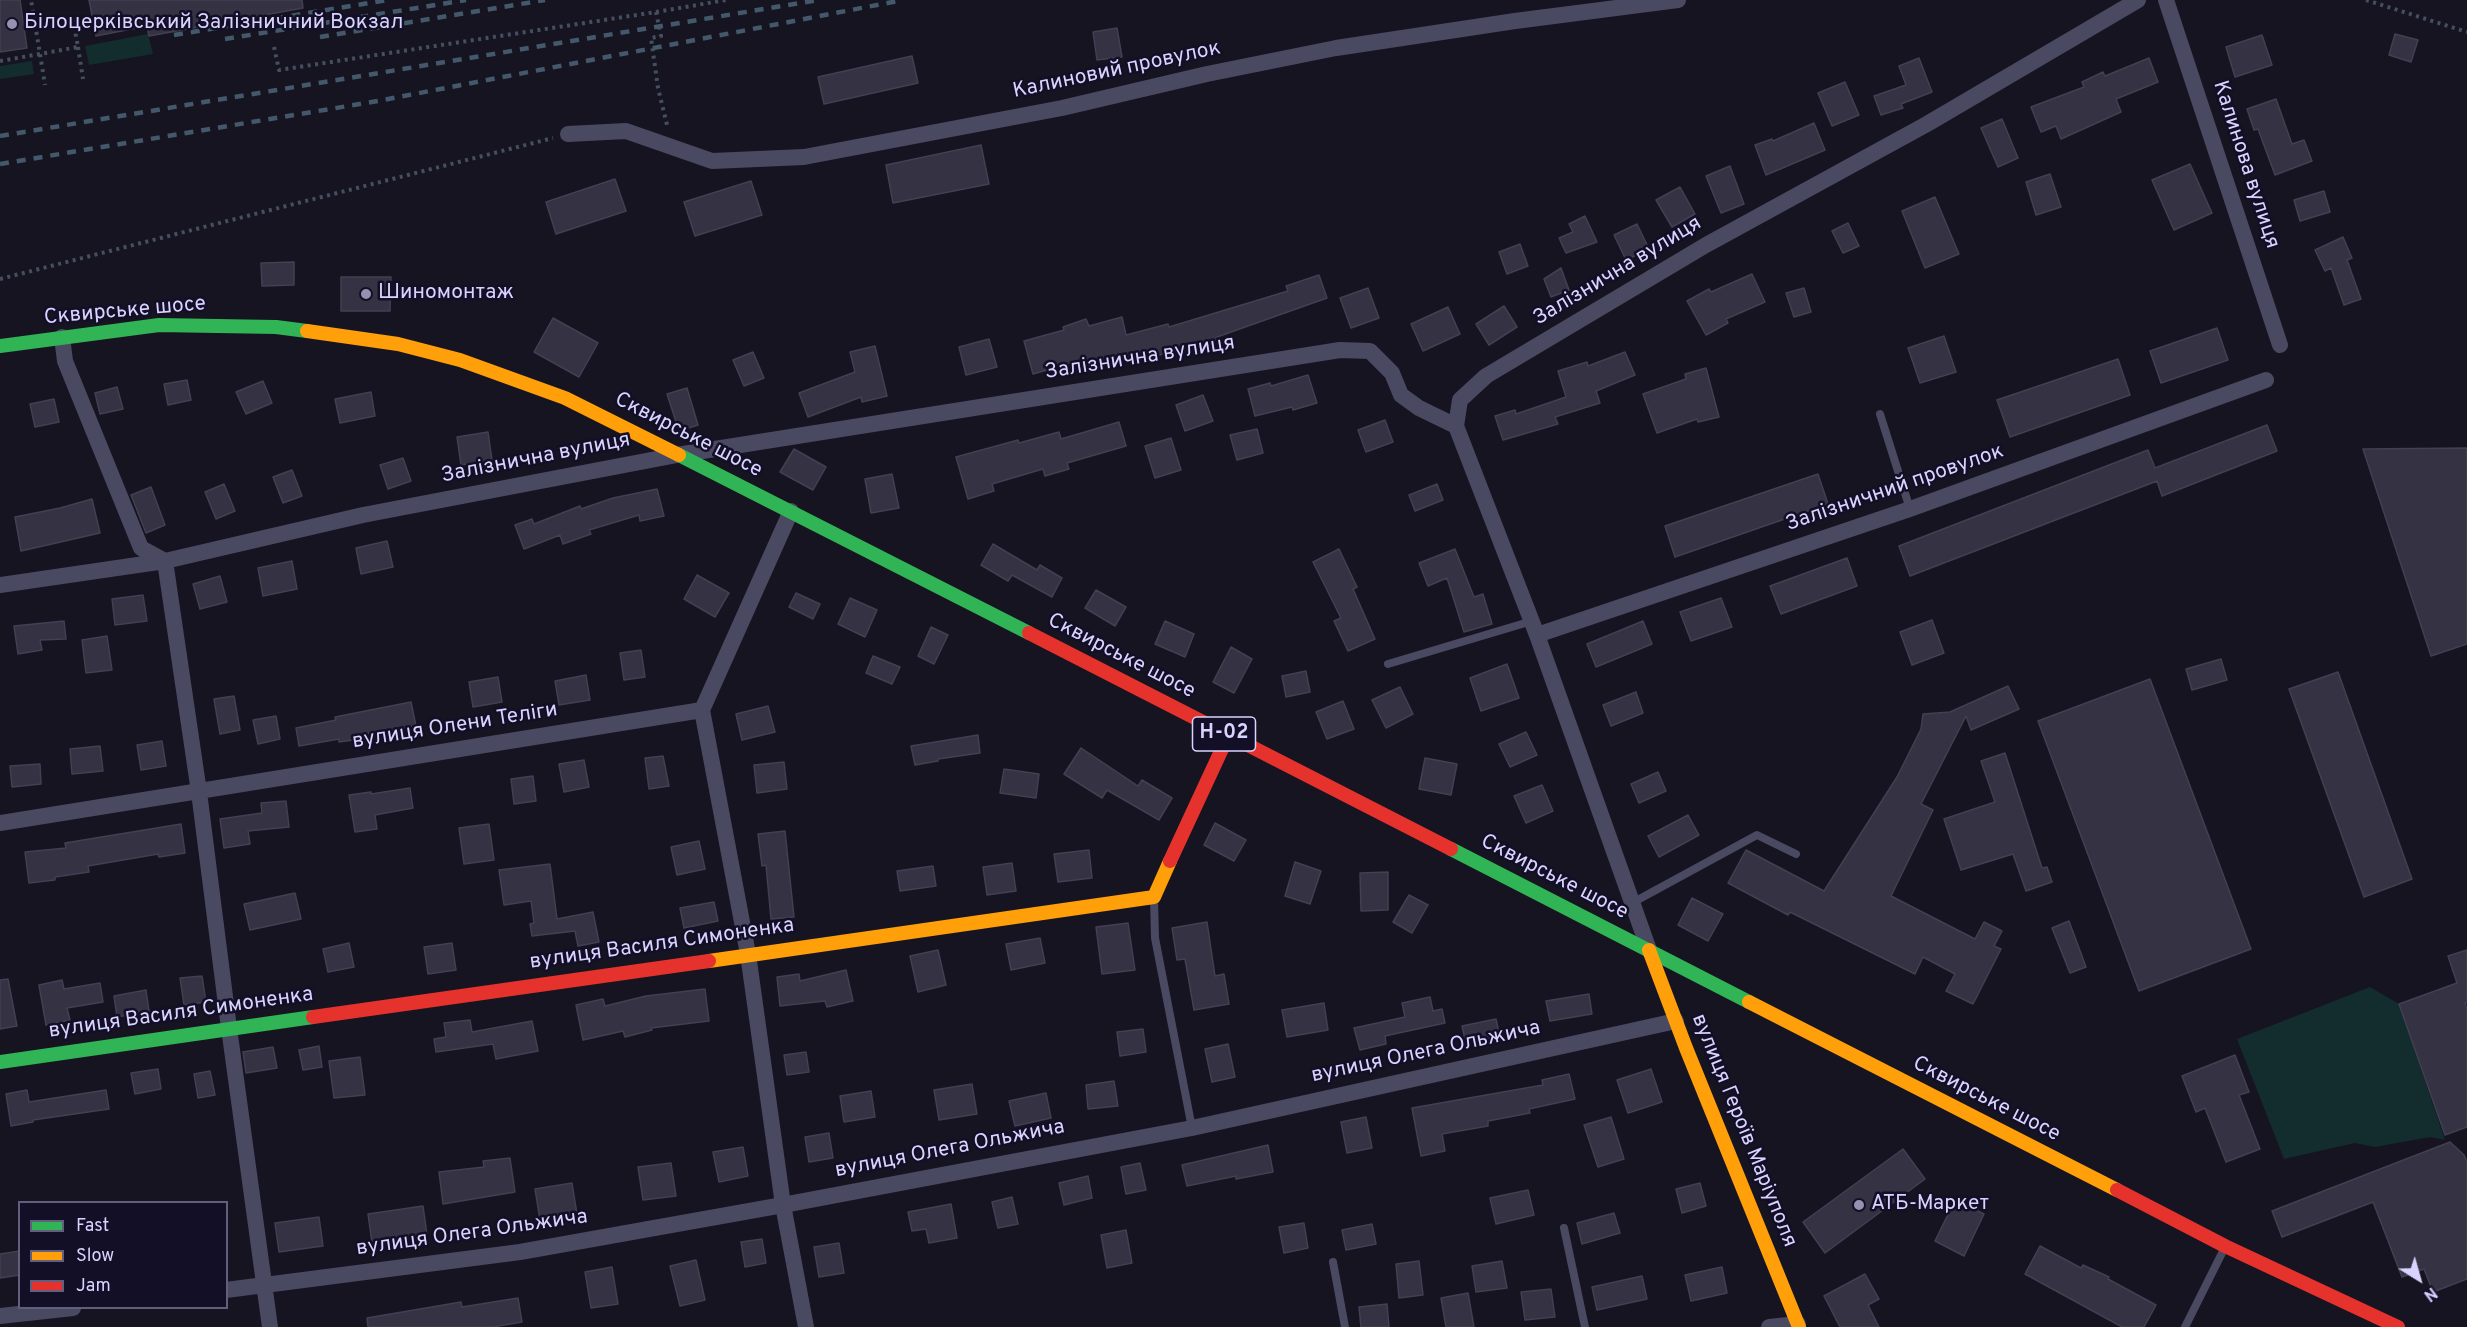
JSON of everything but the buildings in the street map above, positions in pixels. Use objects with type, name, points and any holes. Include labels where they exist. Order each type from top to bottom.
[{"type":"main road","name":"Сквирське шосе","points":[[0,346],[159,325],[226,324],[287,328],[398,344],[460,360],[565,398],[791,511],[2225,1246],[2398,1327]]},
{"type":"main road","points":[[1154,897],[1228,736]]},
{"type":"main road","name":"вулиця Василя Симоненка","points":[[0,1062],[1154,897]]},
{"type":"main road","name":"вулиця Героїв Маріуполя","points":[[1649,950],[1798,1325]]},
{"type":"street","name":"Калиновий провулок","points":[[568,134],[626,131],[712,161],[804,157],[1062,108],[1207,74],[1336,48],[1515,21],[1678,0]]},
{"type":"street","name":"Залізнична вулиця","points":[[0,585],[165,561],[363,515],[676,455],[1340,350],[1370,351],[1392,373],[1401,395],[1419,408],[1456,426],[1460,400],[1486,376],[1706,245],[1928,124],[2138,0]]},
{"type":"street","name":"Калинова вулиця","points":[[2166,0],[2280,345]]},
{"type":"street","points":[[62,337],[64,361],[141,548],[165,561],[200,792],[229,1028],[270,1327]]},
{"type":"street","name":"Залізничний провулок","points":[[1534,628],[1910,509],[2266,380]]},
{"type":"street","points":[[1456,426],[1534,628],[1649,950]]},
{"type":"street","points":[[791,511],[702,710],[748,954],[783,1205],[806,1327]]},
{"type":"street","name":"вулиця Олени Теліги","points":[[0,823],[702,710]]},
{"type":"street","name":"вулиця Олега Ольжича","points":[[228,1290],[520,1252],[783,1205],[1192,1128],[1676,1021]]},
{"type":"street","points":[[0,1316],[64,1309]]},
{"type":"street","points":[[1769,1327],[1798,1325]]},
{"type":"lane","points":[[1880,414],[1910,509]]},
{"type":"lane","points":[[1388,664],[1534,628]]},
{"type":"lane","points":[[1632,903],[1757,835],[1796,854]]},
{"type":"lane","points":[[1154,897],[1155,938],[1192,1128]]},
{"type":"lane","points":[[1564,1228],[1585,1327]]},
{"type":"lane","points":[[2185,1327],[2225,1246]]},
{"type":"lane","points":[[1333,1262],[1345,1327]]},
{"type":"path","points":[[31,0],[45,86]]},
{"type":"path","points":[[274,46],[279,70],[726,0]]},
{"type":"path","points":[[2366,0],[2467,32]]},
{"type":"path","points":[[656,12],[661,36],[651,38],[652,48],[658,88],[673,147]]},
{"type":"path","points":[[35,27],[74,20],[83,79]]},
{"type":"path","points":[[0,61],[78,48]]},
{"type":"path","points":[[0,279],[568,134]]},
{"type":"green space","points":[[148,34],[153,54],[89,65],[85,46]]},
{"type":"green space","points":[[32,61],[34,74],[0,79],[0,66]]},
{"type":"green space","points":[[2370,987],[2399,1004],[2445,1140],[2430,1137],[2375,1147],[2355,1143],[2284,1159],[2237,1039]]},
{"type":"railway","points":[[174,35],[387,0]]},
{"type":"railway","points":[[225,39],[466,0]]},
{"type":"railway","points":[[320,37],[545,0]]},
{"type":"railway","points":[[0,136],[818,0]]},
{"type":"railway","points":[[0,164],[378,101],[903,0]]},
{"type":"traffic: fast","points":[[0,346],[159,325],[276,327],[307,331]]},
{"type":"traffic: fast","points":[[679,455],[1029,633]]},
{"type":"traffic: fast","points":[[1451,849],[1749,1002]]},
{"type":"traffic: fast","points":[[0,1062],[313,1017]]},
{"type":"traffic: slow","points":[[307,331],[398,344],[460,360],[565,398],[679,455]]},
{"type":"traffic: slow","points":[[709,961],[1154,897],[1170,861]]},
{"type":"traffic: slow","points":[[1649,950],[1686,1048],[1799,1327]]},
{"type":"traffic: slow","points":[[1749,1002],[2117,1190]]},
{"type":"traffic: jam","points":[[1029,633],[1451,849]]},
{"type":"traffic: jam","points":[[1170,861],[1228,736]]},
{"type":"traffic: jam","points":[[313,1017],[709,961]]},
{"type":"traffic: jam","points":[[2117,1190],[2225,1246],[2398,1327]]},
{"type":"place","name":"Білоцерківський Залізничний Вокзал","points":[[12,24]]},
{"type":"place","name":"Шиномонтаж","points":[[366,294]]},
{"type":"place","name":"АТБ-Маркет","points":[[1859,1205]]}]
